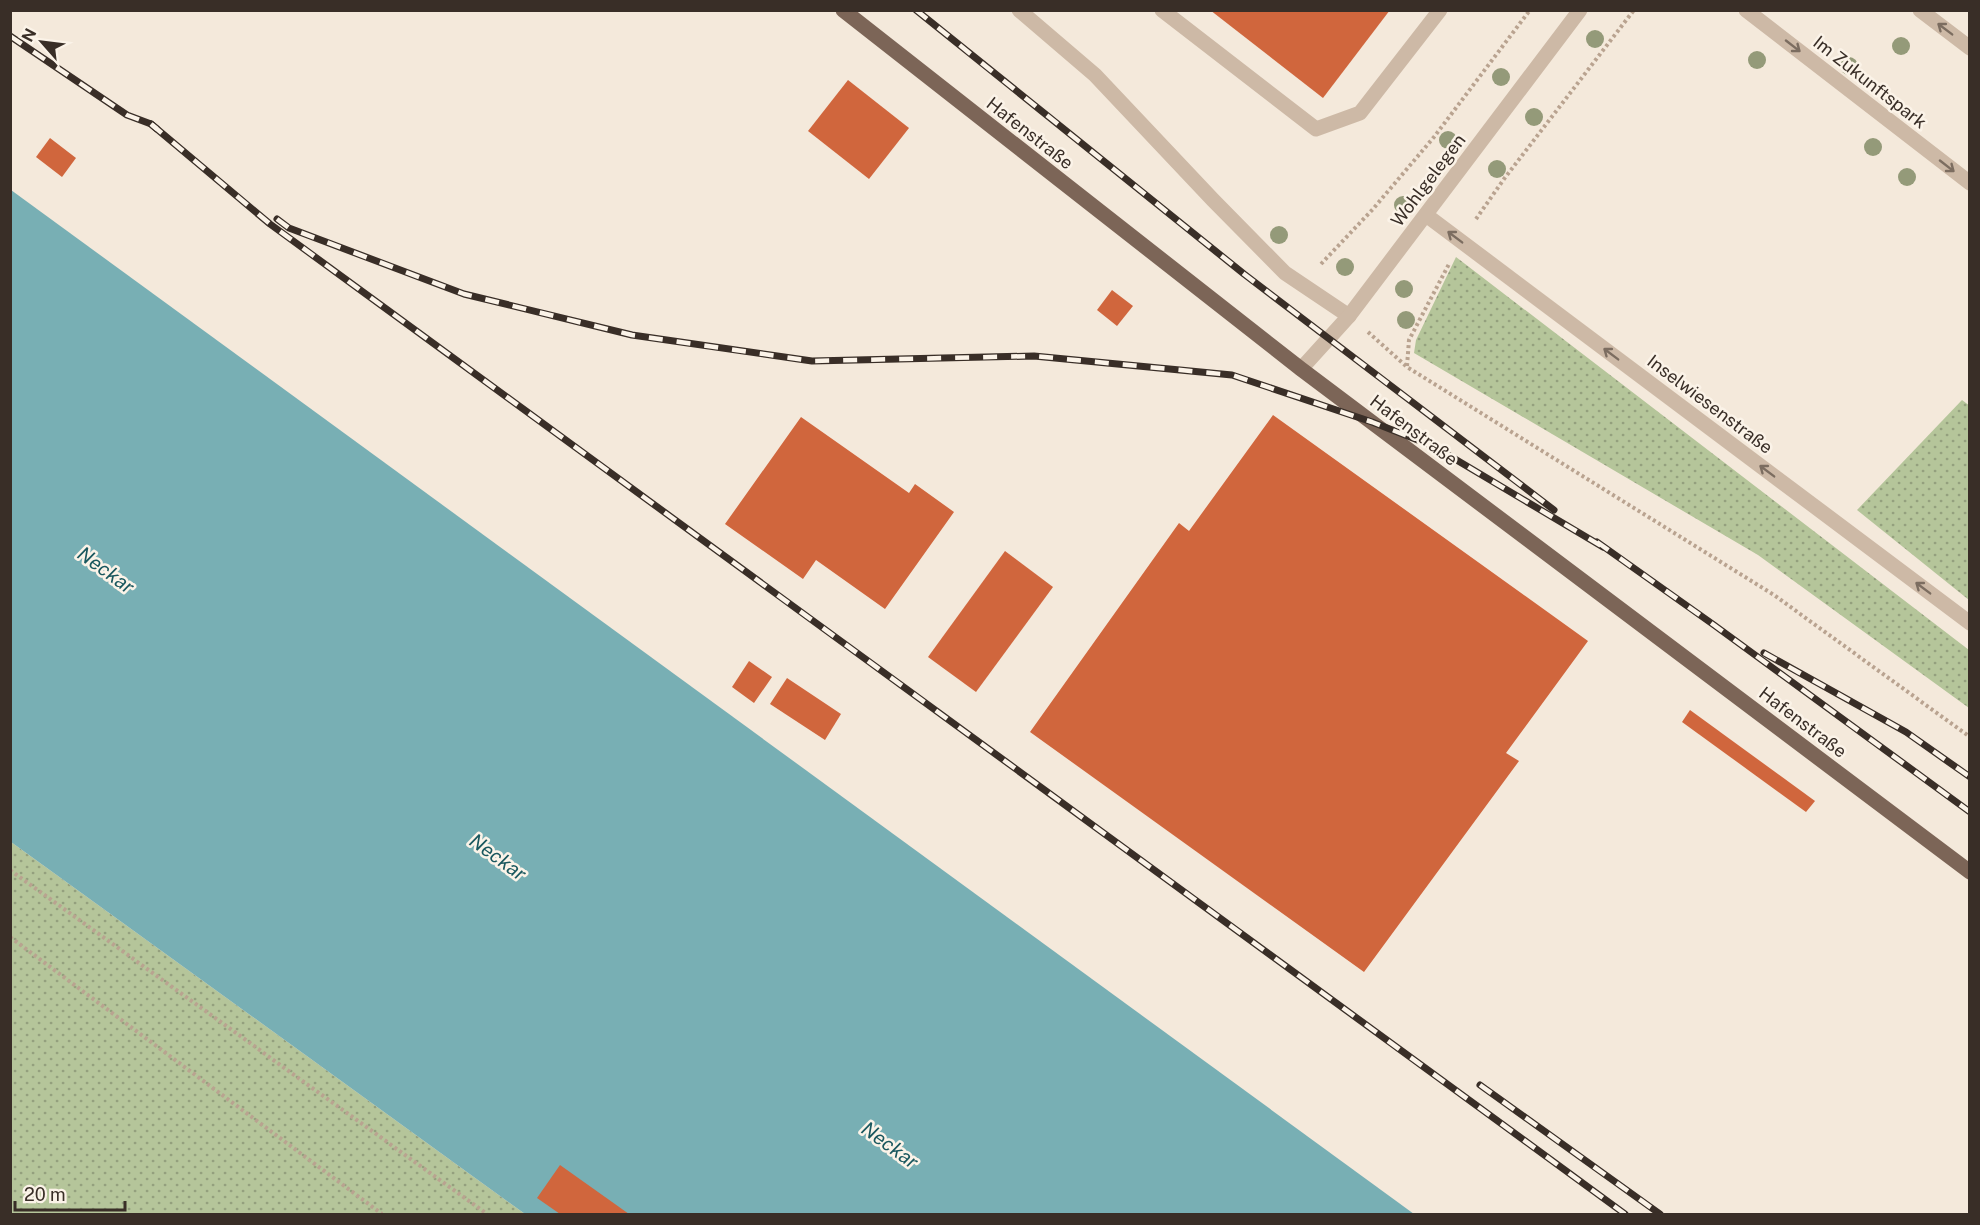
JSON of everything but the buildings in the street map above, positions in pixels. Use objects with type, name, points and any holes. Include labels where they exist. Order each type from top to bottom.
[{"type":"main road","name":"Hafenstraße","points":[[843,10],[1301,369],[1970,872]]},
{"type":"street","points":[[1019,10],[1095,75],[1285,273],[1349,316]]},
{"type":"street","points":[[1162,10],[1316,129],[1360,113],[1440,10]]},
{"type":"street","name":"Wohlgelegen","points":[[1301,369],[1349,316],[1580,10]]},
{"type":"street","name":"Im Zukunftspark","points":[[1746,10],[1970,183]]},
{"type":"street","points":[[1920,10],[1970,48]]},
{"type":"street","name":"Inselwiesenstraße","points":[[1426,215],[1970,624]]},
{"type":"path","points":[[1296,280],[1316,269],[1373,209],[1434,137],[1530,10]]},
{"type":"path","points":[[1407,367],[1409,340],[1461,241],[1504,179],[1634,10]]},
{"type":"path","points":[[1349,316],[1407,367],[1774,595],[1970,737]]},
{"type":"path","points":[[10,870],[487,1215]]},
{"type":"path","points":[[10,938],[382,1215]]},
{"type":"green space","points":[[1456,257],[1969,650],[1969,708],[1758,555],[1414,353],[1416,340]]},
{"type":"green space","points":[[1962,400],[1970,406],[1969,600],[1857,510]]},
{"type":"green space","points":[[11,842],[525,1214],[11,1214]]},
{"type":"water","name":"Neckar","points":[[11,190],[1414,1214],[525,1214],[11,842]]},
{"type":"railway","points":[[916,10],[1244,274],[1554,510]]},
{"type":"railway","points":[[10,36],[127,115],[151,124],[157,129]]},
{"type":"railway","points":[[151,124],[270,224],[1625,1214]]},
{"type":"railway","points":[[277,219],[289,228],[464,294],[632,335],[812,361],[1034,356],[1232,375],[1372,422],[1433,446],[1603,547]]},
{"type":"railway","points":[[1597,542],[1970,812]]},
{"type":"railway","points":[[1764,653],[1906,732],[1970,777]]},
{"type":"railway","points":[[1480,1085],[1660,1214]]}]
